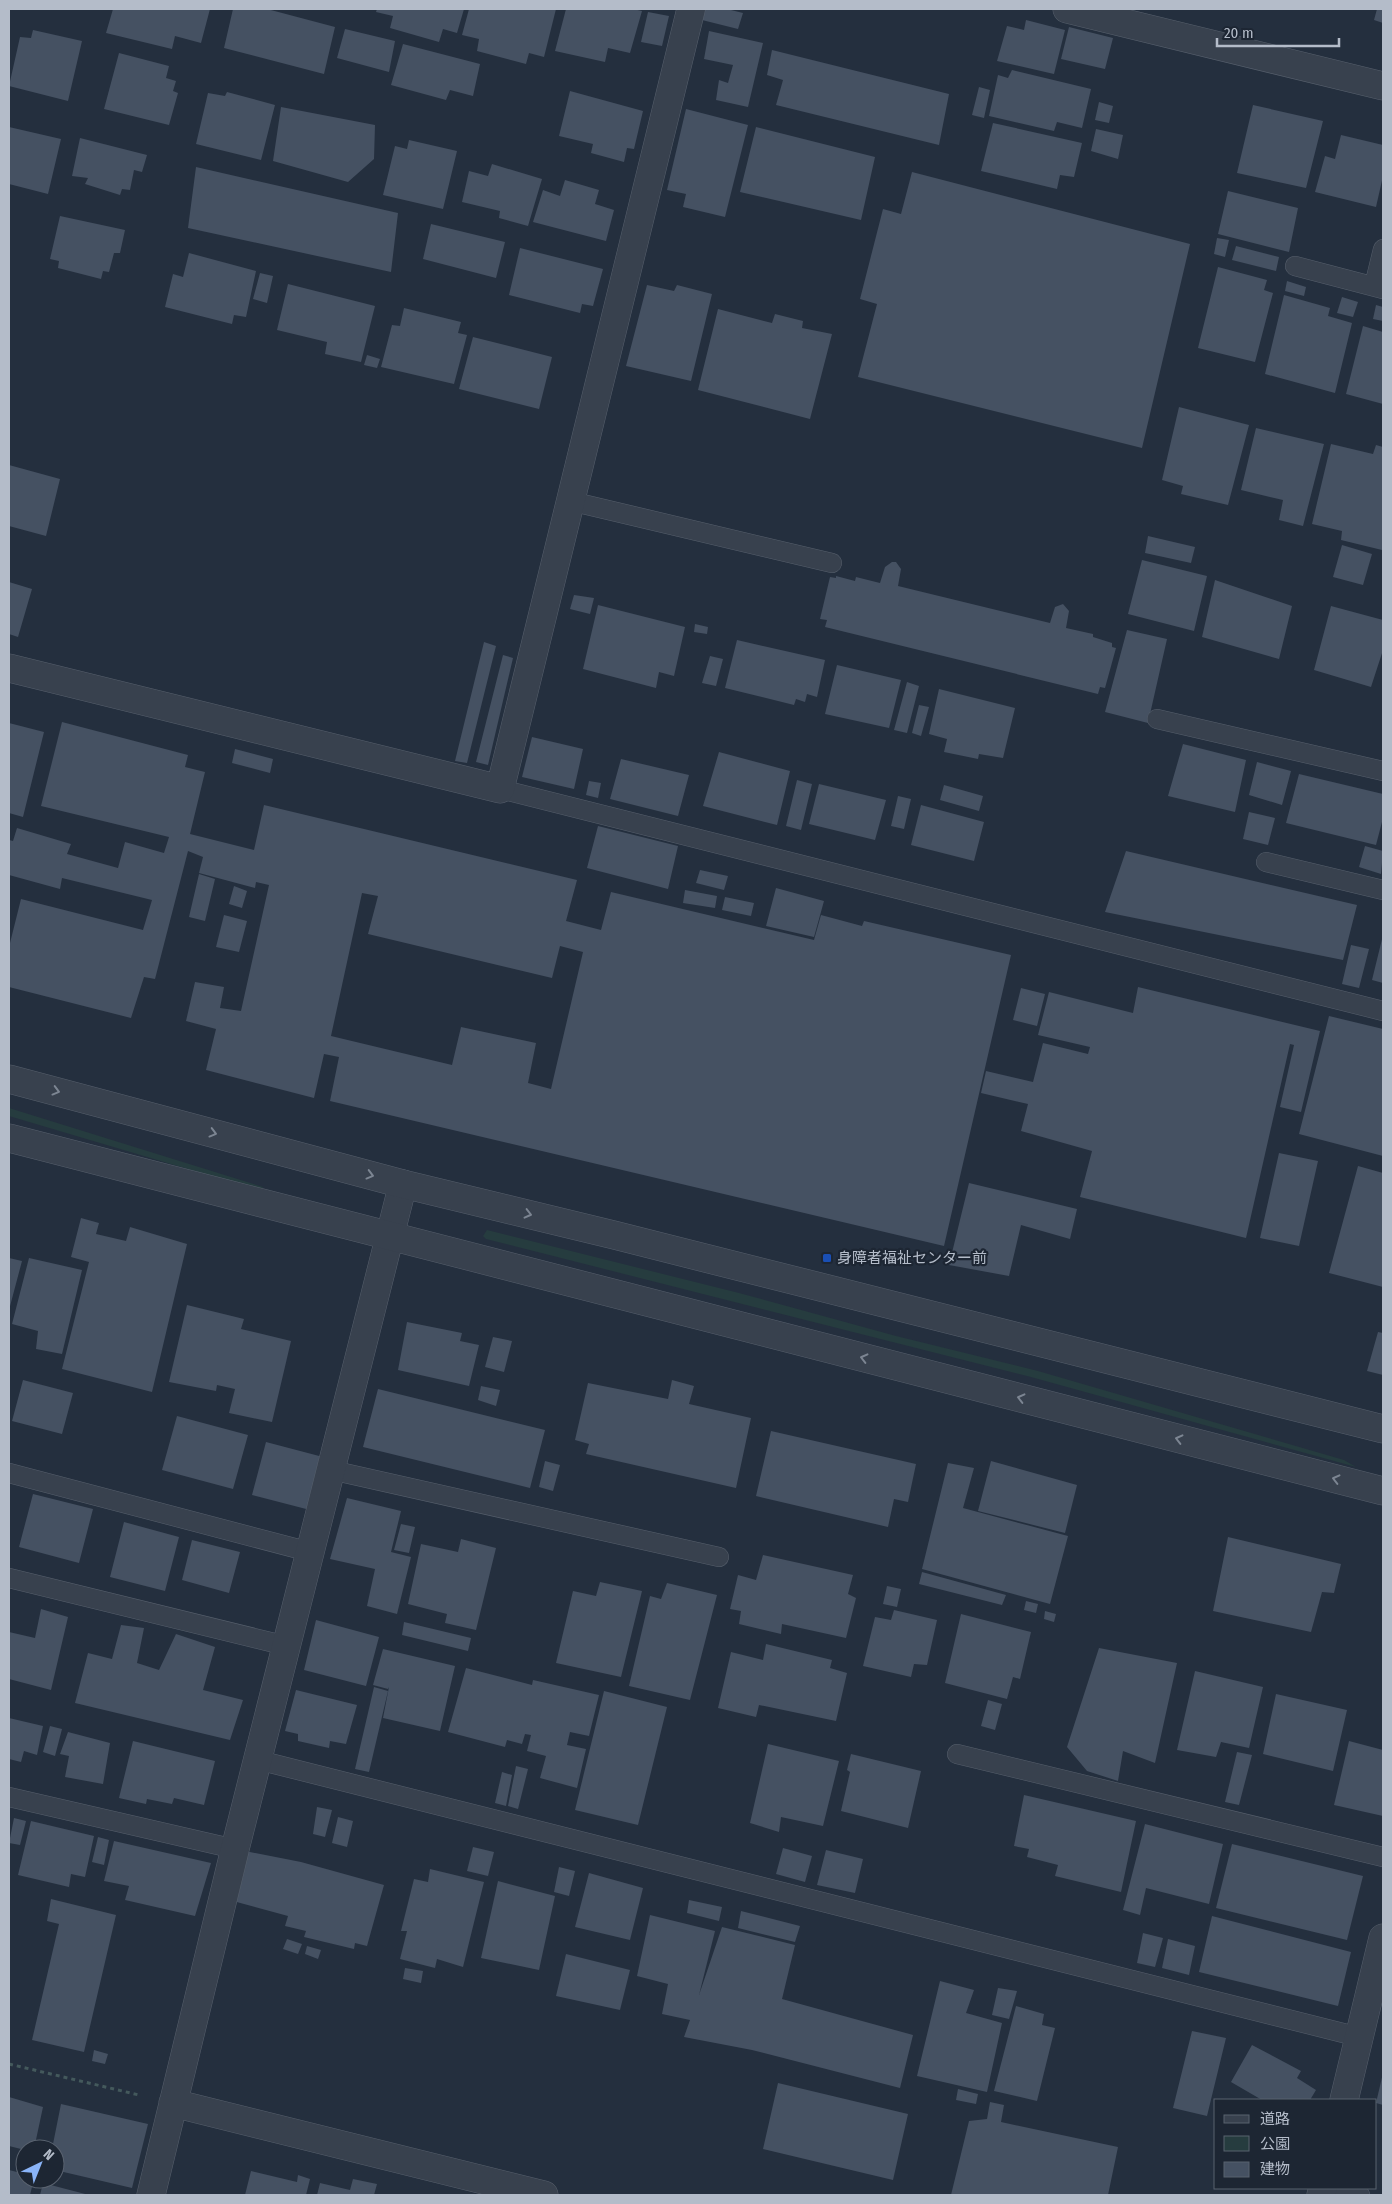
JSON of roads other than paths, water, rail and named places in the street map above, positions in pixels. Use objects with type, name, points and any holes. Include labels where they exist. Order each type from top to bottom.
[{"type":"street","points":[[9,668],[500,789],[691,9]]},
{"type":"street","points":[[1066,9],[1383,86]]},
{"type":"street","points":[[9,1079],[403,1184],[614,1235],[1383,1429]]},
{"type":"street","points":[[9,1138],[1383,1491]]},
{"type":"street","points":[[151,2195],[235,1849],[403,1184]]},
{"type":"street","points":[[1344,2099],[1383,1938]]},
{"type":"street","points":[[174,2103],[544,2195]]},
{"type":"lane","points":[[1295,266],[1378,288],[1383,249]]},
{"type":"lane","points":[[570,501],[832,563]]},
{"type":"lane","points":[[1156,719],[1383,771]]},
{"type":"lane","points":[[500,789],[1383,1011]]},
{"type":"lane","points":[[1266,862],[1383,890]]},
{"type":"lane","points":[[331,1470],[719,1557]]},
{"type":"lane","points":[[9,1473],[310,1552]]},
{"type":"lane","points":[[9,1578],[287,1646]]},
{"type":"lane","points":[[957,1754],[1383,1858]]},
{"type":"lane","points":[[258,1760],[1359,2037]]},
{"type":"lane","points":[[9,1797],[235,1849]]},
{"type":"lane","points":[[1336,2189],[1360,2195]]},
{"type":"place","name":"身障者福祉センター前","points":[[827,1258]]}]
